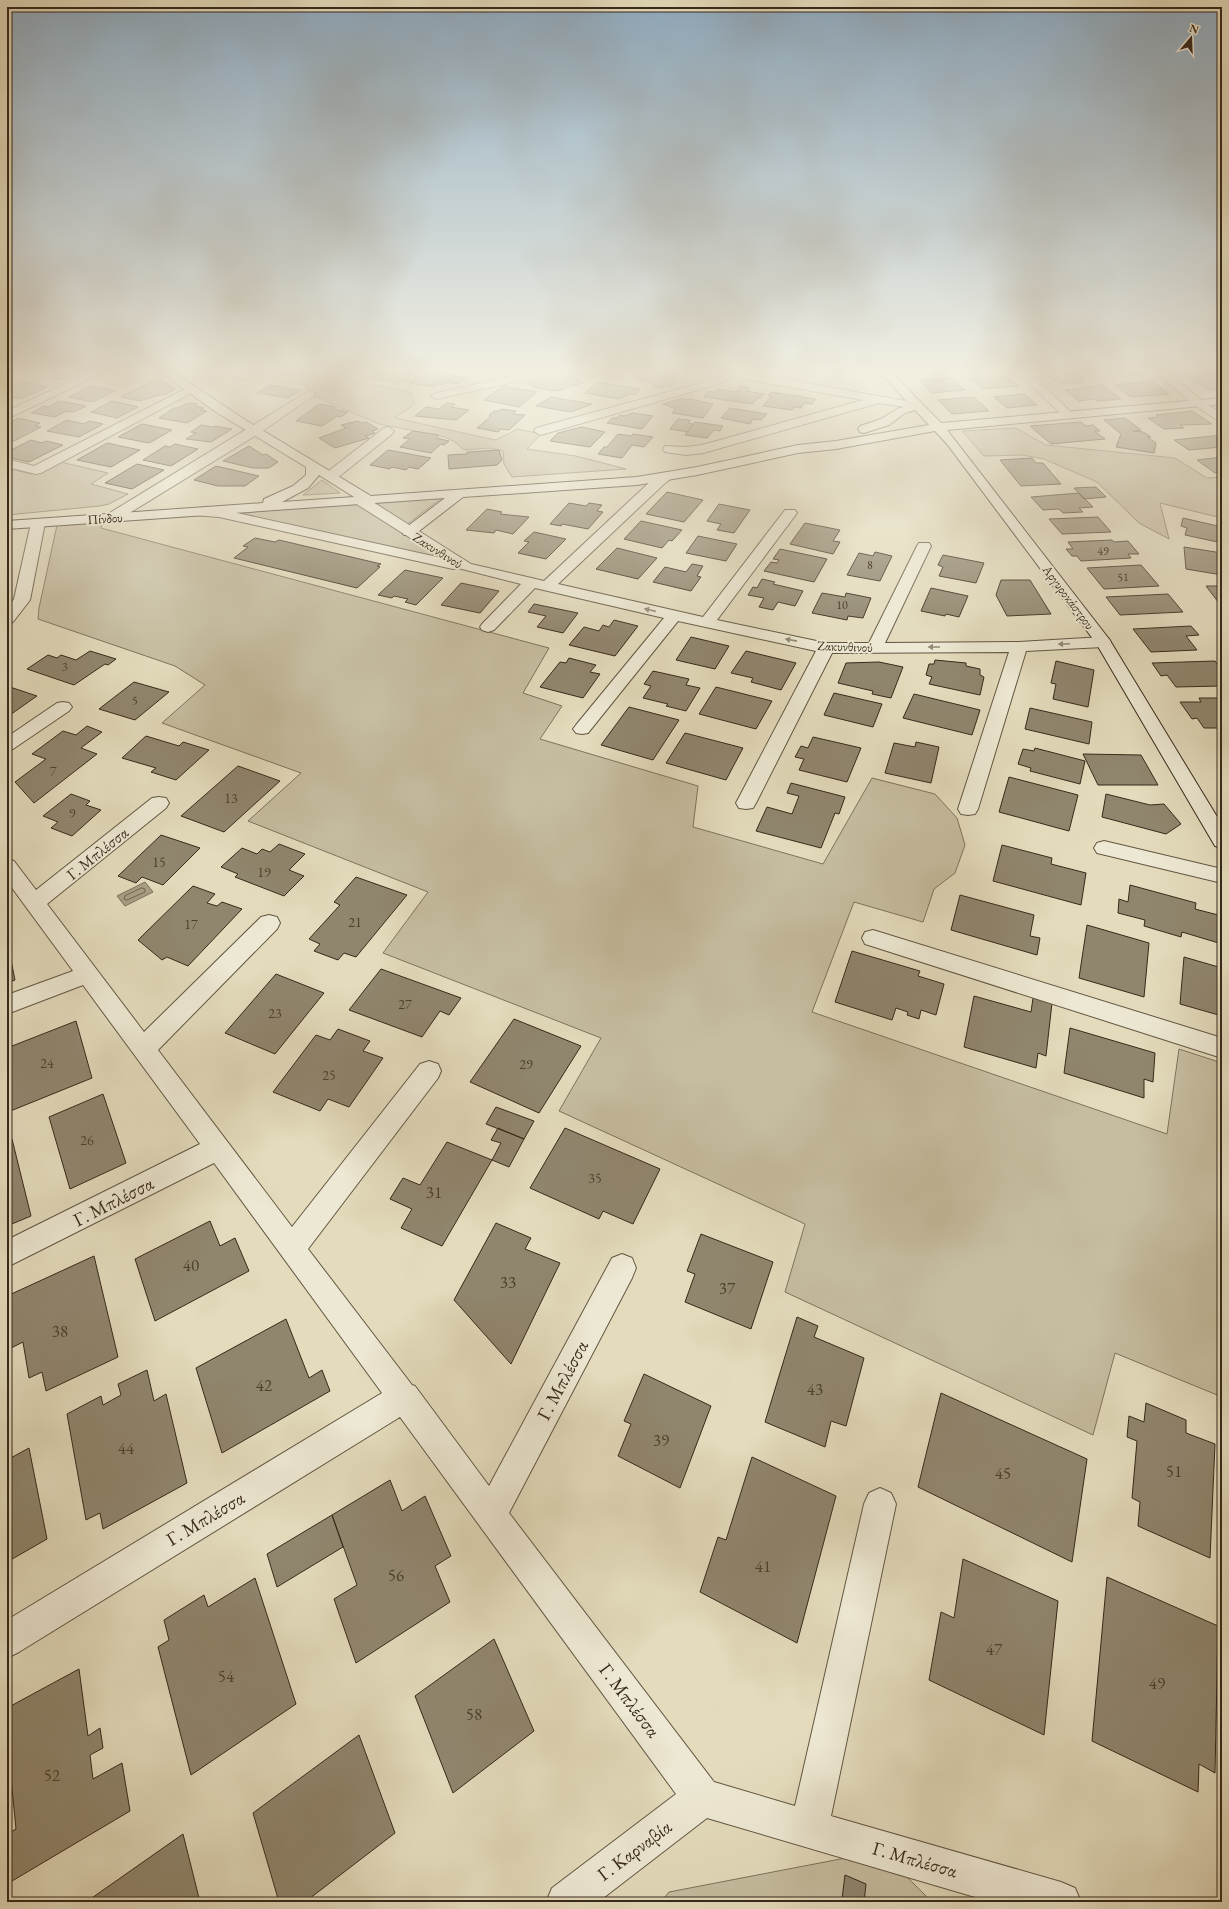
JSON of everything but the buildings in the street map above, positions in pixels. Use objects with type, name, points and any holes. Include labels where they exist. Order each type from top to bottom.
[{"type":"street","points":[[11,463],[36,470],[48,463]]},
{"type":"street","points":[[113,518],[202,463]]},
{"type":"street","points":[[331,476],[347,463]]},
{"type":"street","name":"Πίνδου","points":[[7,525],[637,481],[730,463]]},
{"type":"street","name":"Αργυροκάστρου","points":[[966,463],[1103,642],[1219,833]]},
{"type":"street","points":[[255,508],[296,489],[312,477],[314,469],[312,464]]},
{"type":"street","name":"Ζακυνθινού","points":[[312,464],[409,532],[466,567],[674,616],[826,648],[1019,647],[1103,642]]},
{"type":"street","points":[[547,586],[659,481],[668,476]]},
{"type":"street","points":[[409,532],[459,494]]},
{"type":"street","points":[[199,512],[219,513],[466,567]]},
{"type":"street","points":[[707,623],[790,513]]},
{"type":"street","points":[[7,619],[22,600],[38,523]]},
{"type":"street","points":[[875,647],[924,546]]},
{"type":"street","points":[[488,627],[531,583]]},
{"type":"street","points":[[582,729],[674,616]]},
{"type":"street","points":[[968,809],[1019,647]]},
{"type":"street","points":[[746,803],[826,648]]},
{"type":"street","points":[[7,745],[63,707]]},
{"type":"street","name":"Γ. Μπλέσσα","points":[[34,902],[159,803]]},
{"type":"street","points":[[1104,848],[1222,876]]},
{"type":"street","name":"Γ. Μπλέσσα","points":[[7,866],[702,1798],[809,1829],[996,1893],[1061,1902]]},
{"type":"street","points":[[144,1049],[269,923]]},
{"type":"street","points":[[874,938],[1222,1048]]},
{"type":"street","points":[[7,1005],[88,974]]},
{"type":"street","points":[[292,1248],[429,1071]]},
{"type":"street","name":"Γ. Μπλέσσα","points":[[7,1254],[218,1148]]},
{"type":"street","name":"Γ. Μπλέσσα","points":[[491,1514],[622,1268]]},
{"type":"street","name":"Γ. Μπλέσσα","points":[[7,1640],[404,1397]]},
{"type":"street","points":[[809,1829],[880,1504]]},
{"type":"street","name":"Γ. Καρναβία","points":[[566,1902],[702,1798]]},
{"type":"shaded area","points":[[52,463],[65,463],[108,473],[91,484],[128,494],[109,504],[100,506],[7,515],[7,468],[31,474]]},
{"type":"shaded area","points":[[603,463],[626,469],[512,477],[504,464]]},
{"type":"shaded area","points":[[1053,463],[1183,463],[1207,478],[1222,477],[1222,518],[1160,503],[1169,539],[1139,523],[1097,482]]},
{"type":"shaded area","points":[[322,480],[340,493],[303,495]]},
{"type":"shaded area","points":[[447,494],[406,525],[371,500]]},
{"type":"shaded area","points":[[357,501],[441,560],[229,511]]},
{"type":"shaded area","points":[[103,522],[101,528],[549,648],[523,693],[562,706],[540,739],[698,786],[693,827],[823,864],[872,778],[935,794],[957,818],[965,845],[955,873],[934,889],[923,922],[854,902],[812,1012],[1167,1134],[1179,1049],[1222,1063],[1222,1397],[1115,1353],[1093,1435],[785,1292],[805,1224],[559,1111],[601,1038],[383,953],[428,892],[248,821],[301,773],[162,723],[205,685],[175,666],[38,619],[57,525]]},
{"type":"shaded area","points":[[856,1856],[892,1862],[932,1902],[661,1902],[669,1892]]},
{"type":"water","points":[[145,882],[153,892],[125,906],[117,896]]}]
